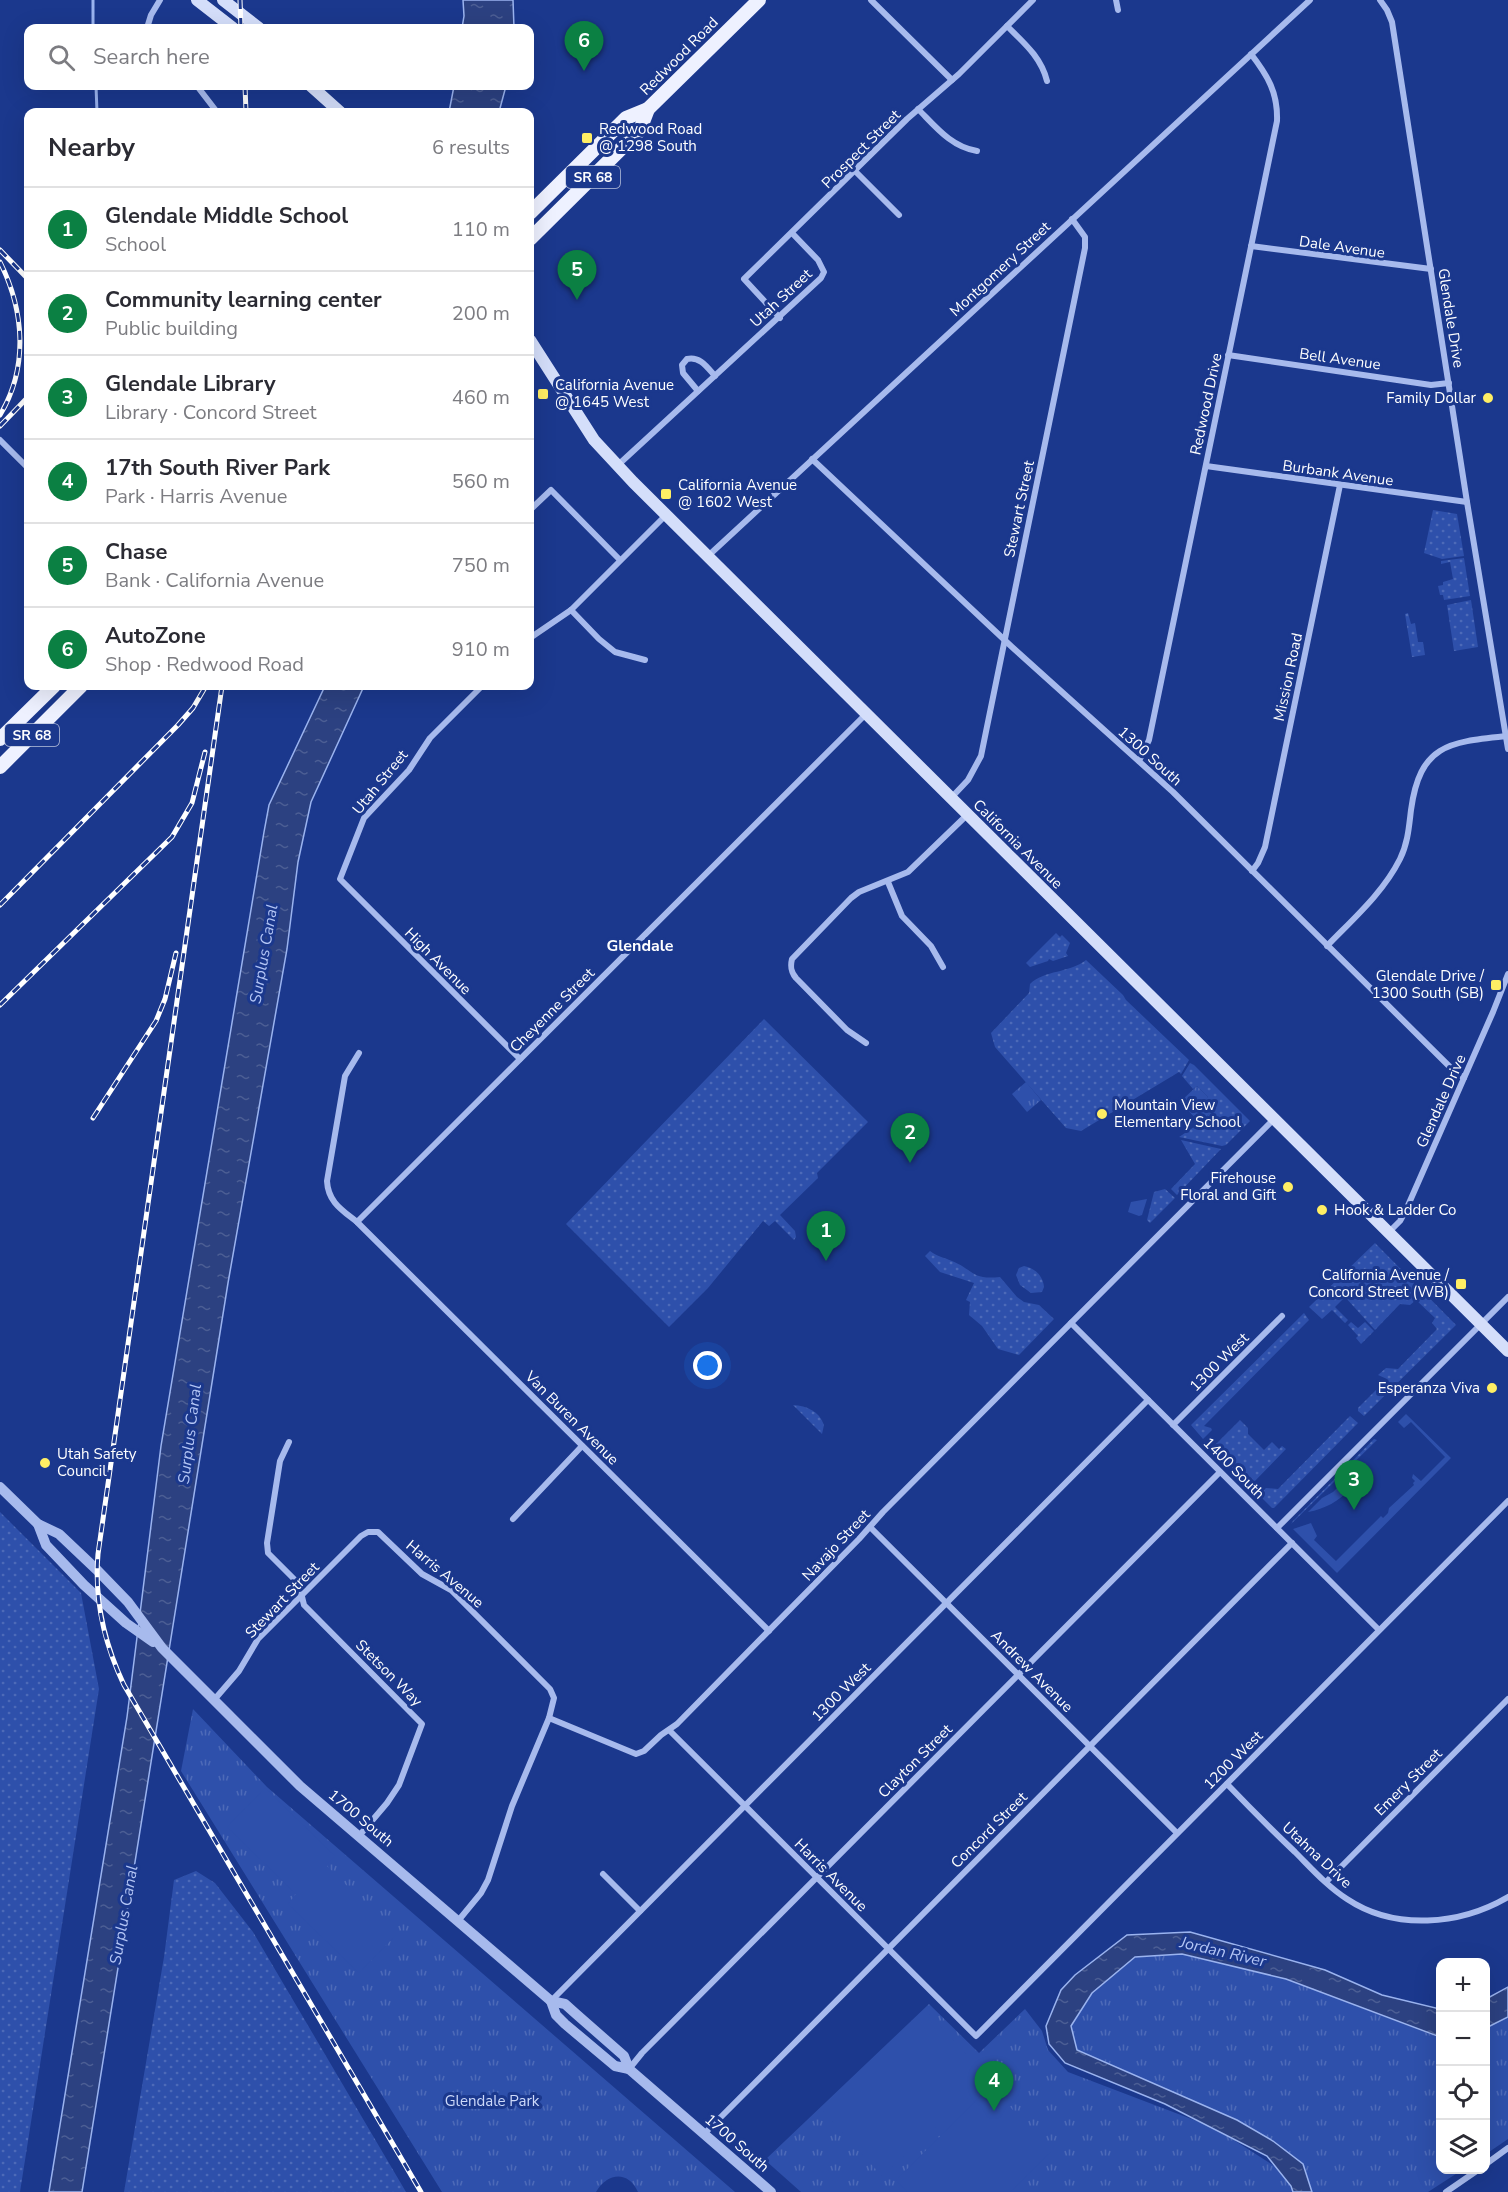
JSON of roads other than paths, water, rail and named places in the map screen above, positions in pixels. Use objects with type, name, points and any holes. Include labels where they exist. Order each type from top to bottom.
[{"type":"main road","points":[[197,0],[228,24]]},
{"type":"main road","points":[[222,0],[254,24]]},
{"type":"main road","name":"Redwood Road","points":[[534,209],[626,118],[648,109],[759,0]]},
{"type":"main road","points":[[315,90],[336,108]]},
{"type":"main road","name":"Redwood Road","points":[[534,235],[640,130],[648,109]]},
{"type":"main road","name":"California Avenue","points":[[534,346],[588,431],[617,466],[1508,1351]]},
{"type":"main road","name":"SR 68","points":[[0,739],[50,690]]},
{"type":"main road","name":"SR 68","points":[[0,767],[77,690]]},
{"type":"street","points":[[148,24],[160,0]]},
{"type":"street","points":[[871,0],[952,80]]},
{"type":"street","name":"Prospect Street","points":[[780,318],[744,279],[1033,0]]},
{"type":"street","points":[[1116,0],[1118,10]]},
{"type":"street","name":"Montgomery Street","points":[[708,556],[1310,0]]},
{"type":"street","name":"Glendale Drive","points":[[1380,0],[1392,22],[1508,749]]},
{"type":"street","points":[[1007,26],[1036,55],[1047,81]]},
{"type":"street","name":"Redwood Drive","points":[[1139,761],[1149,740],[1277,121],[1278,106],[1270,79],[1251,54]]},
{"type":"street","points":[[199,90],[214,108]]},
{"type":"street","points":[[918,109],[951,141],[977,151]]},
{"type":"street","points":[[855,171],[898,215]]},
{"type":"street","name":"Stewart Street","points":[[951,798],[968,780],[980,760],[1085,248],[1085,237],[1072,219]]},
{"type":"street","name":"Utah Street","points":[[617,466],[819,281],[824,272],[818,260],[792,233]]},
{"type":"street","name":"Dale Avenue","points":[[1251,246],[1431,269]]},
{"type":"street","name":"Bell Avenue","points":[[1228,355],[1431,385],[1449,383]]},
{"type":"street","points":[[698,391],[683,373],[682,365],[687,359],[699,360],[715,376]]},
{"type":"street","points":[[0,440],[24,464]]},
{"type":"street","name":"1300 South","points":[[812,459],[1004,639],[1196,814],[1327,946],[1453,1070],[1464,1078]]},
{"type":"street","name":"Burbank Avenue","points":[[1206,466],[1467,502]]},
{"type":"street","name":"Mission Road","points":[[1252,872],[1265,847],[1340,485]]},
{"type":"street","points":[[534,506],[551,490],[620,560]]},
{"type":"street","points":[[534,633],[571,610],[666,515]]},
{"type":"street","points":[[571,610],[615,652],[645,660]]},
{"type":"street","name":"Utah Street","points":[[340,879],[364,818],[409,770],[423,746],[478,690]]},
{"type":"street","name":"Cheyenne Street","points":[[357,1222],[866,714]]},
{"type":"street","points":[[1327,946],[1381,889],[1401,858],[1408,837],[1416,783],[1425,765],[1437,753],[1450,746],[1507,736]]},
{"type":"street","points":[[866,1043],[847,1030],[825,1008],[796,978],[790,966],[797,953],[851,898],[859,892],[908,872],[968,814]]},
{"type":"street","name":"High Avenue","points":[[340,879],[520,1059]]},
{"type":"street","points":[[888,882],[902,916],[931,946],[944,967]]},
{"type":"street","name":"Glendale Drive","points":[[1388,1233],[1400,1221],[1406,1210],[1508,974]]},
{"type":"street","name":"Van Buren Avenue","points":[[359,1053],[345,1076],[327,1181],[327,1193],[333,1202],[357,1222],[769,1631]]},
{"type":"street","name":"Navajo Street","points":[[549,1718],[636,1754],[644,1751],[677,1724],[1274,1119]]},
{"type":"street","points":[[1277,1528],[1508,1297]]},
{"type":"street","name":"1300 West","points":[[1173,1425],[1282,1316]]},
{"type":"street","name":"1400 South","points":[[1071,1323],[1379,1630]]},
{"type":"street","name":"1300 West","points":[[551,2001],[1148,1400]]},
{"type":"street","points":[[289,1442],[280,1461],[266,1548],[271,1557],[299,1584],[302,1595]]},
{"type":"street","points":[[513,1519],[582,1446]]},
{"type":"street","name":"Clayton Street","points":[[629,2069],[642,2053],[816,1877],[1220,1472]]},
{"type":"street","name":"1700 South","points":[[0,1487],[38,1524],[59,1534],[128,1602],[162,1648],[300,1786],[551,2001],[565,2004],[624,2056],[629,2069],[771,2192]]},
{"type":"street","name":"1200 West","points":[[976,2036],[1508,1501]]},
{"type":"street","name":"1700 South","points":[[38,1524],[46,1545],[84,1585],[126,1623],[162,1648]]},
{"type":"street","name":"Andrew Avenue","points":[[870,1527],[1177,1833]]},
{"type":"street","name":"Stewart Street","points":[[214,1700],[234,1678],[258,1639],[361,1536],[368,1532],[378,1532]]},
{"type":"street","name":"Harris Avenue","points":[[378,1532],[422,1574],[451,1590],[550,1689],[554,1698],[549,1718]]},
{"type":"street","name":"Concord Street","points":[[704,2134],[1292,1543]]},
{"type":"street","name":"Stetson Way","points":[[302,1595],[304,1605],[422,1724],[399,1785],[359,1836]]},
{"type":"street","name":"Emery Street","points":[[1326,1882],[1508,1699]]},
{"type":"street","points":[[458,1921],[481,1893],[488,1880],[512,1806],[549,1718]]},
{"type":"street","name":"Harris Avenue","points":[[669,1730],[976,2036]]},
{"type":"street","name":"Utahna Drive","points":[[1227,1784],[1326,1882],[1361,1907],[1386,1915],[1420,1921],[1464,1917],[1508,1897]]},
{"type":"street","points":[[603,1874],[640,1911]]},
{"type":"street","points":[[1490,2161],[1508,2148]]},
{"type":"street","points":[[1446,2192],[1471,2174]]},
{"type":"water","points":[[463,0],[513,0],[514,24],[463,24]]},
{"type":"water","points":[[453,90],[505,90],[500,108],[450,108]]},
{"type":"water","name":"Surplus Canal","points":[[323,690],[362,690],[311,802],[298,862],[287,949],[228,1283],[82,2192],[49,2192],[127,1717],[161,1446],[269,805]]},
{"type":"water","name":"Jordan River","points":[[1190,1932],[1325,1970],[1382,1995],[1436,2008],[1436,2035],[1286,1979],[1182,1954],[1135,1957],[1092,1993],[1071,2026],[1077,2050],[1237,2120],[1273,2141],[1303,2164],[1312,2192],[1293,2192],[1291,2186],[1267,2156],[1165,2104],[1065,2063],[1049,2044],[1046,2026],[1061,1990],[1075,1975],[1127,1935]]},
{"type":"water","points":[[1508,1987],[1508,2017],[1490,2026],[1490,2012],[1490,1997]]},
{"type":"waterway","points":[[93,0],[93,24]]},
{"type":"waterway","points":[[96,90],[97,108]]},
{"type":"railway","points":[[240,0],[241,24]]},
{"type":"railway","points":[[245,90],[246,108]]},
{"type":"railway","points":[[0,250],[24,275]]},
{"type":"railway","points":[[0,262],[14,299],[20,338],[16,378],[0,415]]},
{"type":"railway","points":[[0,426],[24,401]]},
{"type":"railway","points":[[0,905],[178,725],[193,708],[204,690]]},
{"type":"railway","points":[[221,690],[98,1554],[99,1605],[106,1637],[124,1685],[421,2192]]},
{"type":"railway","points":[[0,1005],[172,837],[192,803],[205,752]]},
{"type":"railway","points":[[93,1118],[156,1021],[165,999],[176,953]]},
{"type":"place","name":"AutoZone","points":[[584,71]]},
{"type":"place","name":"Redwood Road @ 1298 South","points":[[587,138]]},
{"type":"place","name":"Chase","points":[[577,300]]},
{"type":"place","name":"California Avenue @ 1645 West","points":[[543,394]]},
{"type":"place","name":"Family Dollar","points":[[1488,398]]},
{"type":"place","name":"California Avenue @ 1602 West","points":[[666,494]]},
{"type":"place","name":"Glendale Drive / 1300 South (SB)","points":[[1496,985]]},
{"type":"place","name":"Mountain View Elementary School","points":[[1102,1114]]},
{"type":"place","name":"Community learning center","points":[[910,1163]]},
{"type":"place","name":"Firehouse Floral and Gift","points":[[1288,1187]]},
{"type":"place","name":"Hook & Ladder Co","points":[[1322,1210]]},
{"type":"place","name":"Glendale Middle School","points":[[826,1261]]},
{"type":"place","name":"California Avenue / Concord Street (WB)","points":[[1461,1284]]},
{"type":"place","name":"Esperanza Viva","points":[[1492,1388]]},
{"type":"place","name":"Utah Safety Council","points":[[45,1463]]},
{"type":"place","name":"Glendale Library","points":[[1354,1510]]},
{"type":"place","name":"17th South River Park","points":[[994,2111]]},
{"type":"district","name":"Glendale","points":[[640,946]]},
{"type":"park label","name":"Glendale Park","points":[[492,2101]]}]
